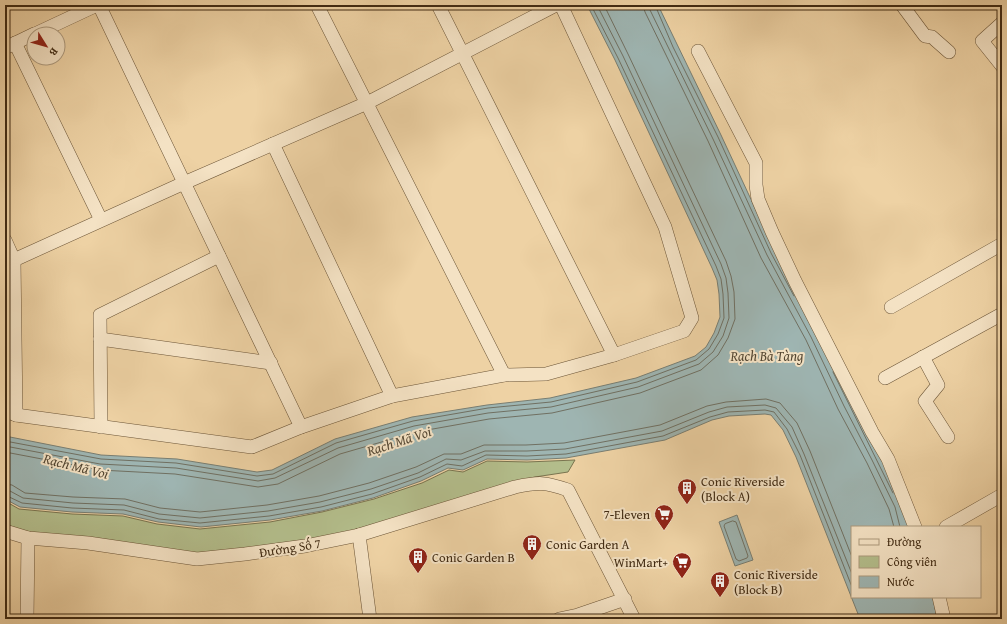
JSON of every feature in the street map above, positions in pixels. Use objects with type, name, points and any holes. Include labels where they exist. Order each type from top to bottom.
[{"type":"street","points":[[52,26],[98,5],[301,427]]},
{"type":"street","points":[[317,5],[504,375]]},
{"type":"street","points":[[438,5],[614,355]]},
{"type":"street","points":[[14,260],[184,183],[367,103],[556,5]]},
{"type":"street","points":[[5,240],[14,260],[11,413],[101,427],[252,447],[301,427],[392,396],[504,375],[546,374],[614,355],[684,331],[692,318],[665,227],[561,5]]},
{"type":"street","points":[[902,5],[925,36],[932,37],[950,52]]},
{"type":"street","points":[[1002,23],[982,41],[1002,66]]},
{"type":"street","points":[[26,38],[10,46],[101,220]]},
{"type":"street","points":[[698,51],[756,163],[756,185],[758,198],[772,232],[862,411],[888,458],[915,526]]},
{"type":"street","points":[[273,144],[392,396]]},
{"type":"street","points":[[891,307],[1002,244]]},
{"type":"street","points":[[101,427],[100,315],[219,256]]},
{"type":"street","points":[[885,378],[1002,314]]},
{"type":"street","points":[[100,339],[270,363]]},
{"type":"street","points":[[923,357],[938,385],[925,402],[948,438]]},
{"type":"street","name":"Đường Số 7","points":[[5,531],[28,538],[88,543],[197,559],[305,546],[359,536],[441,509],[535,482],[548,483],[568,490],[625,599]]},
{"type":"street","points":[[948,526],[1002,495]]},
{"type":"street","points":[[359,536],[370,619]]},
{"type":"street","points":[[27,619],[28,538]]},
{"type":"street","points":[[939,598],[944,619]]},
{"type":"street","points":[[559,619],[578,615],[625,599],[634,619]]},
{"type":"green space","points":[[575,460],[568,472],[513,482],[357,530],[304,540],[245,548],[197,553],[29,533],[5,525],[5,501],[19,509],[72,514],[123,516],[157,524],[200,529],[270,522],[322,512],[374,499],[422,483],[449,470],[463,472],[487,461],[527,462]]},
{"type":"water","name":"Rạch Bà Tàng","points":[[587,5],[658,5],[775,251],[879,453],[910,526],[851,526],[851,596],[796,457],[783,430],[771,415],[765,414],[729,416],[712,420],[665,440],[566,458],[527,460],[487,459],[463,470],[448,468],[421,481],[373,498],[322,511],[270,520],[201,527],[158,522],[123,514],[72,512],[20,507],[5,499],[5,436],[101,455],[177,459],[257,472],[272,470],[335,439],[412,417],[487,405],[550,398],[636,378],[695,356],[706,347],[714,333],[720,317],[717,280],[615,60]]},
{"type":"water","points":[[737,515],[753,560],[735,566],[719,522]]},
{"type":"water","name":"Rạch Bà Tàng","points":[[852,598],[933,598],[937,619],[860,619]]},
{"type":"place","name":"Conic Riverside (Block A)","points":[[687,505]]},
{"type":"place","name":"7-Eleven","points":[[664,531]]},
{"type":"place","name":"Conic Garden A","points":[[532,561]]},
{"type":"place","name":"Conic Garden B","points":[[418,574]]},
{"type":"place","name":"WinMart+","points":[[682,579]]},
{"type":"place","name":"Conic Riverside (Block B)","points":[[720,598]]},
{"type":"water label","name":"Rạch Mã Voi","points":[[399,441]]},
{"type":"water label","name":"Rạch Mã Voi","points":[[76,466]]}]
